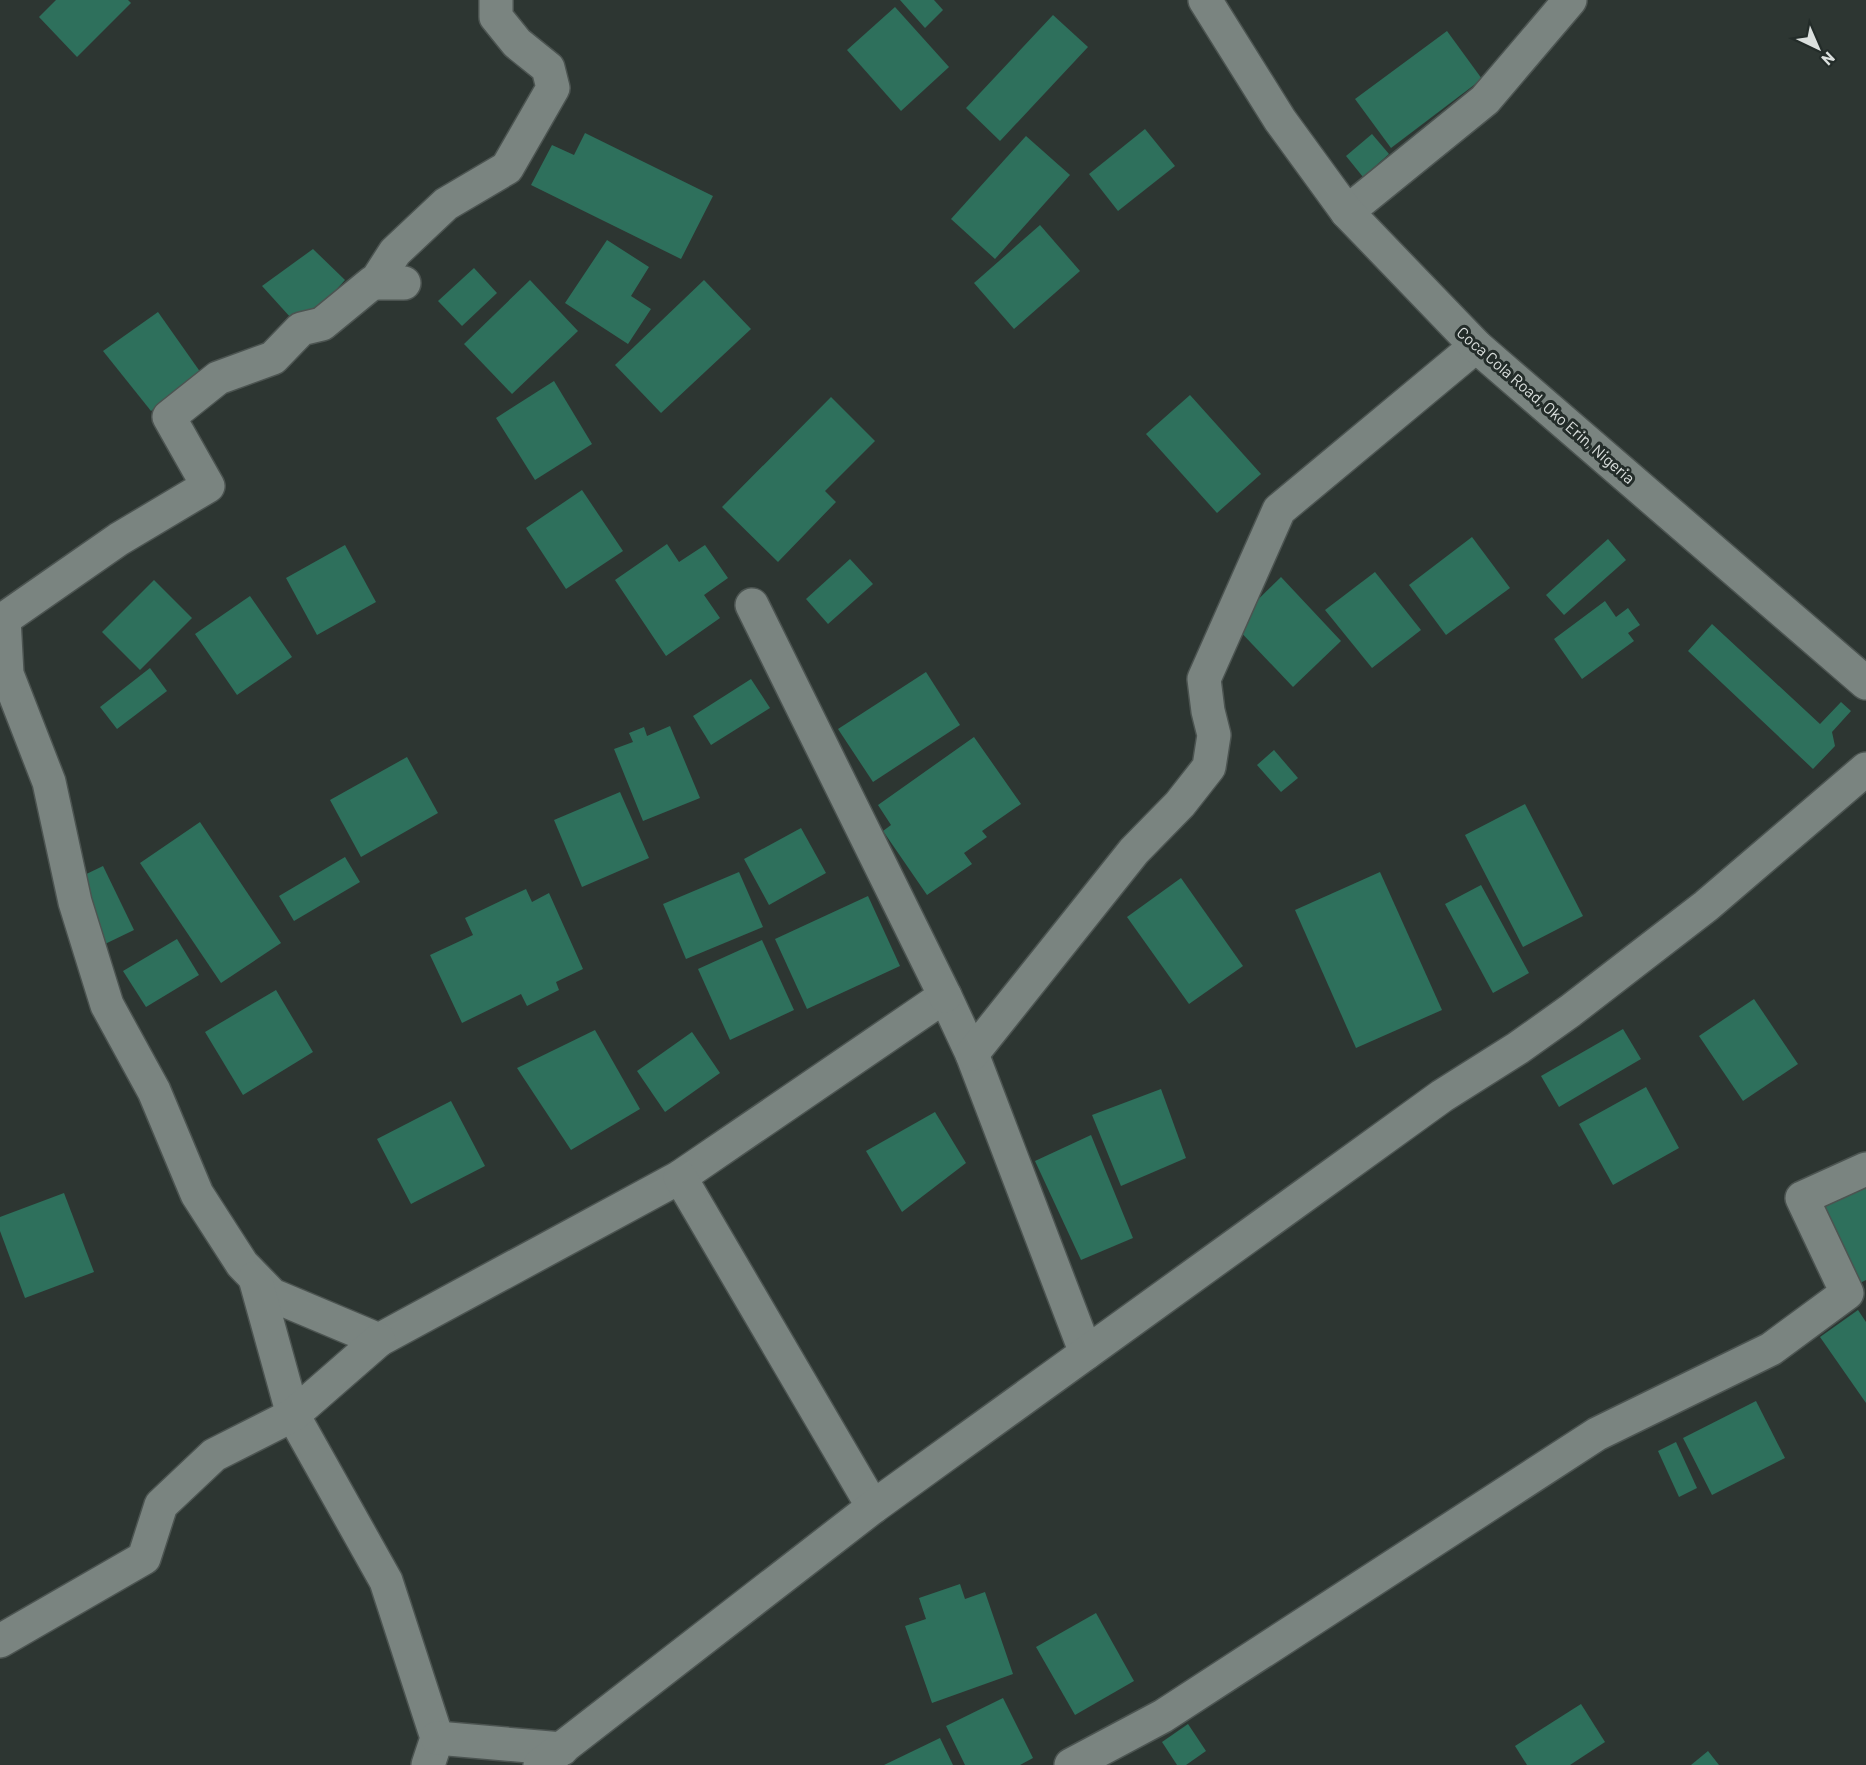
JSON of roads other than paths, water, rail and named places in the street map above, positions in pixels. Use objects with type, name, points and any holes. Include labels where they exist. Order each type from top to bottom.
[{"type":"street","name":"Coca Cola Road, Oko Erin, Nigeria","points":[[1205,0],[1280,120],[1347,212],[1476,346],[1866,683]]},
{"type":"street","points":[[1347,212],[1485,100],[1570,0]]},
{"type":"street","points":[[379,1340],[272,1295],[242,1264],[197,1194],[154,1091],[108,1005],[75,902],[49,782],[7,674],[4,619],[119,539],[208,486],[169,417],[218,378],[273,358],[301,329],[322,324],[372,283],[390,283],[395,252],[446,204],[507,168],[553,88],[548,68],[517,43],[489,7]]},
{"type":"street","points":[[972,1054],[1134,851],[1180,804],[1209,767],[1214,735],[1204,679],[1279,510],[1476,346]]},
{"type":"street","points":[[752,605],[972,1054],[1086,1353]]},
{"type":"street","points":[[255,1278],[293,1415],[386,1581],[433,1752],[551,1757],[873,1507],[1442,1096],[1518,1048],[1570,1011],[1706,906],[1866,770]]},
{"type":"street","points":[[0,1641],[144,1558],[161,1505],[214,1455],[293,1415],[379,1340],[680,1177],[945,996]]},
{"type":"street","points":[[1071,1765],[1163,1716],[1597,1434],[1771,1349],[1857,1291],[1802,1198],[1866,1169]]},
{"type":"street","points":[[680,1177],[873,1507]]}]
